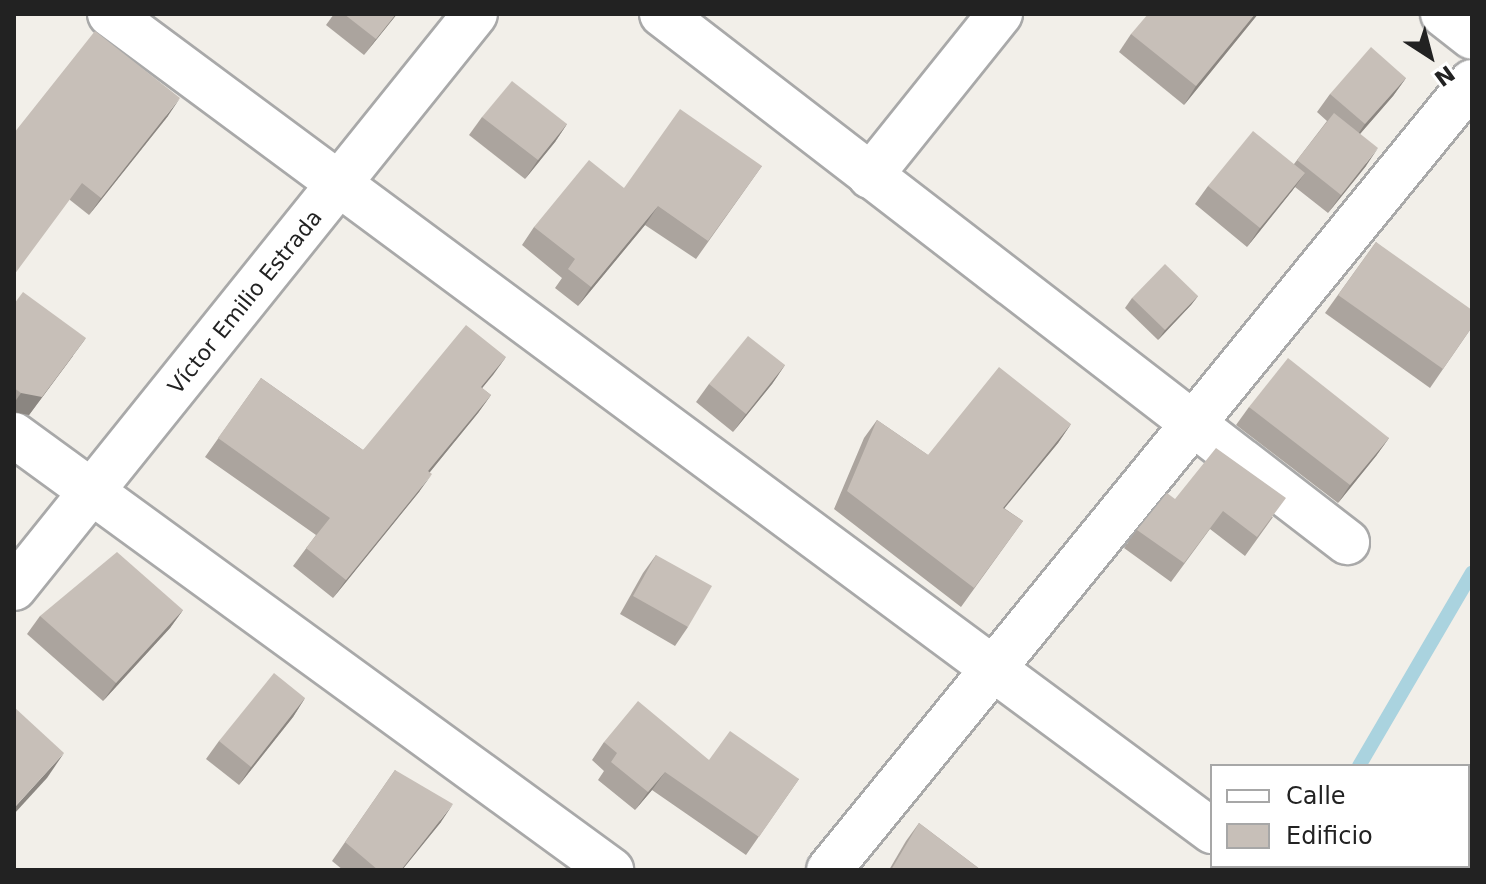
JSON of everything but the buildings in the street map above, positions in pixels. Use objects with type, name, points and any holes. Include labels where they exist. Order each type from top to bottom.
[{"type":"street","points":[[110,14],[1210,830]]},
{"type":"street","name":"Víctor Emilio Estrada","points":[[14,588],[475,14]]},
{"type":"street","points":[[662,14],[1347,542]]},
{"type":"street","points":[[870,176],[1000,14]]},
{"type":"street","points":[[1443,14],[1472,37]]},
{"type":"street","points":[[829,870],[1472,82]]},
{"type":"street","points":[[14,435],[611,870]]},
{"type":"waterway","points":[[1360,764],[1472,573]]}]
